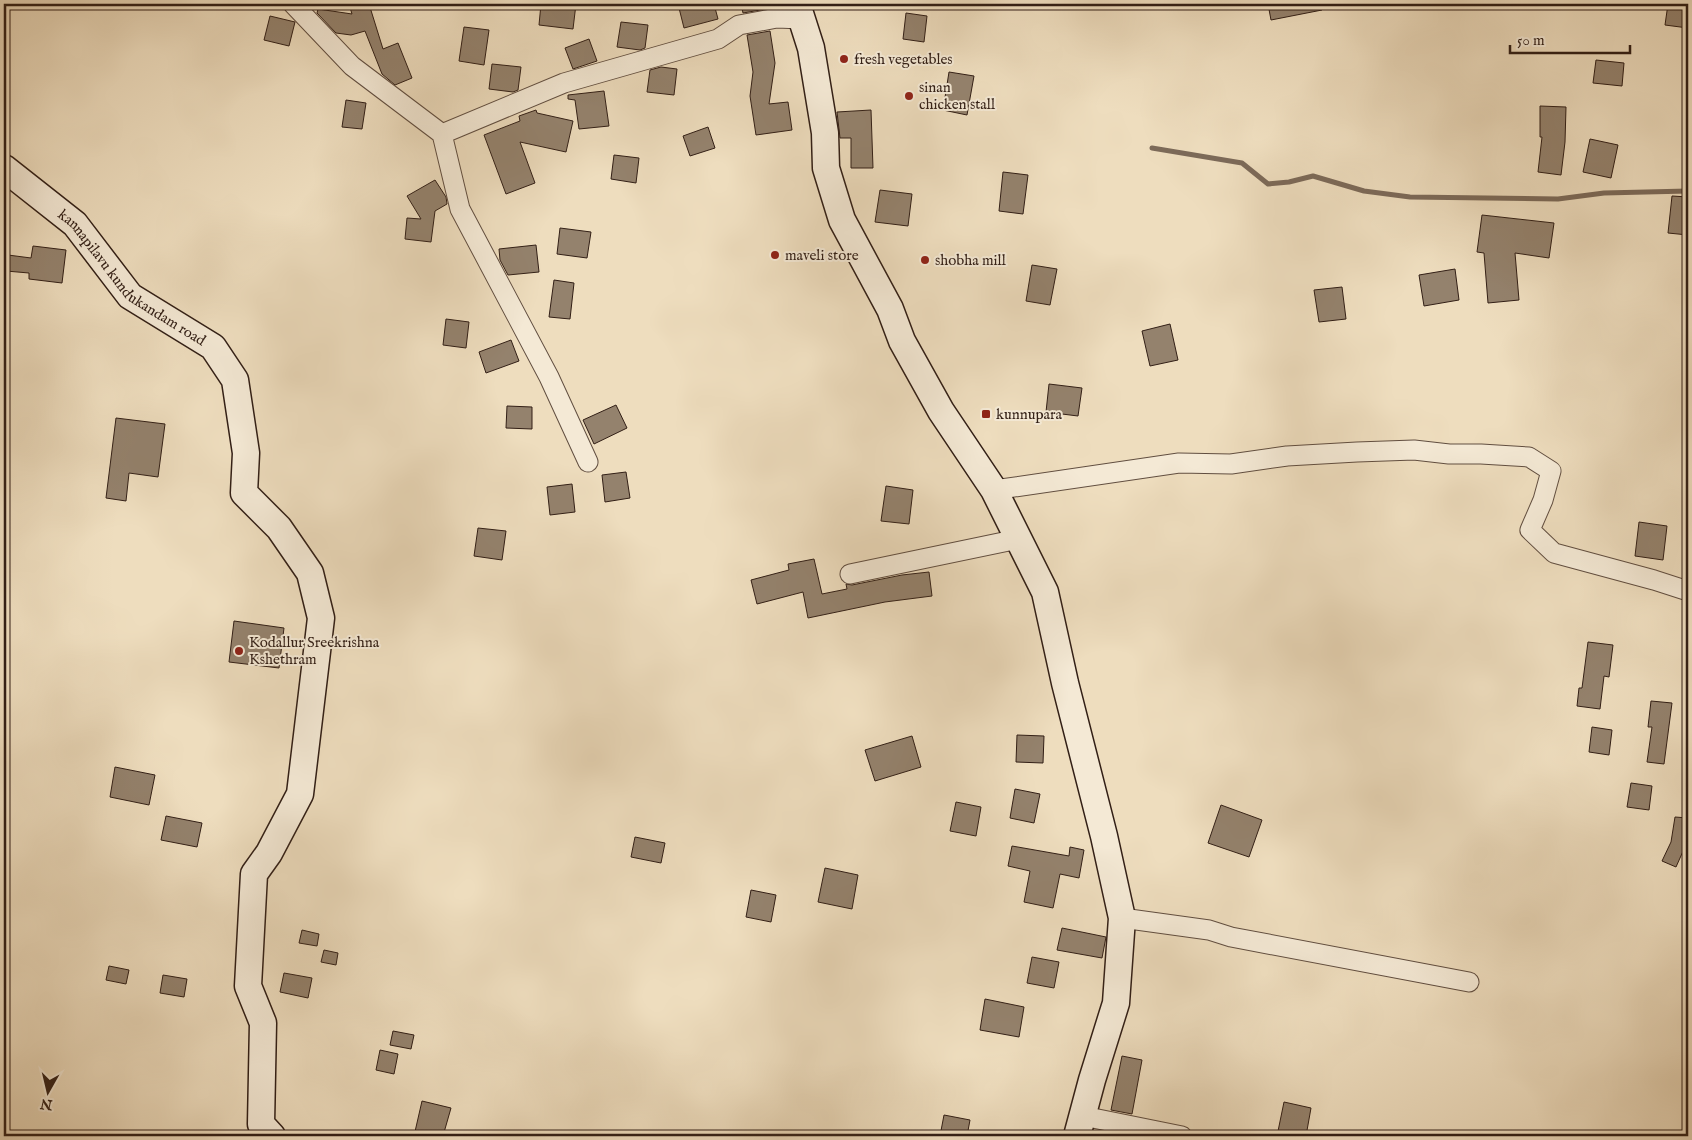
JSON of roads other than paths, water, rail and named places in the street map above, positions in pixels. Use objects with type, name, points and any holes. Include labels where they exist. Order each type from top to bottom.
[{"type":"main road","points":[[799,11],[811,48],[825,133],[826,168],[842,220],[890,309],[902,341],[941,411],[994,490],[1045,592],[1064,683],[1104,836],[1122,918],[1116,1003],[1080,1126]]},
{"type":"main road","name":"kannapilavu kundukandam road","points":[[4,168],[75,224],[130,296],[213,347],[235,380],[246,453],[244,493],[279,528],[310,573],[321,618],[300,794],[269,852],[254,874],[248,986],[263,1022],[261,1124],[272,1136]]},
{"type":"street","points":[[293,4],[352,66],[442,134],[460,209],[549,377],[588,462]]},
{"type":"street","points":[[442,134],[564,83],[718,39],[739,25],[777,18],[799,11]]},
{"type":"street","points":[[994,490],[1179,463],[1231,464],[1286,456],[1414,450],[1449,454],[1529,457],[1551,471],[1544,500],[1530,530],[1554,554],[1654,580],[1688,591]]},
{"type":"street","points":[[850,574],[1018,539]]},
{"type":"street","points":[[1122,918],[1209,930],[1231,937],[1470,982]]},
{"type":"street","points":[[1080,1126],[1182,1136]]},
{"type":"waterway","points":[[1152,148],[1242,163],[1268,184],[1289,182],[1313,176],[1364,191],[1410,197],[1558,199],[1604,193],[1688,191]]},
{"type":"place","name":"fresh vegetables","points":[[844,59]]},
{"type":"place","name":"sinan chicken stall","points":[[909,96]]},
{"type":"place","name":"maveli store","points":[[775,255]]},
{"type":"place","name":"shobha mill","points":[[925,260]]},
{"type":"place","name":"kunnupara","points":[[986,414]]},
{"type":"place","name":"Kodallur Sreekrishna Kshethram","points":[[239,651]]}]
